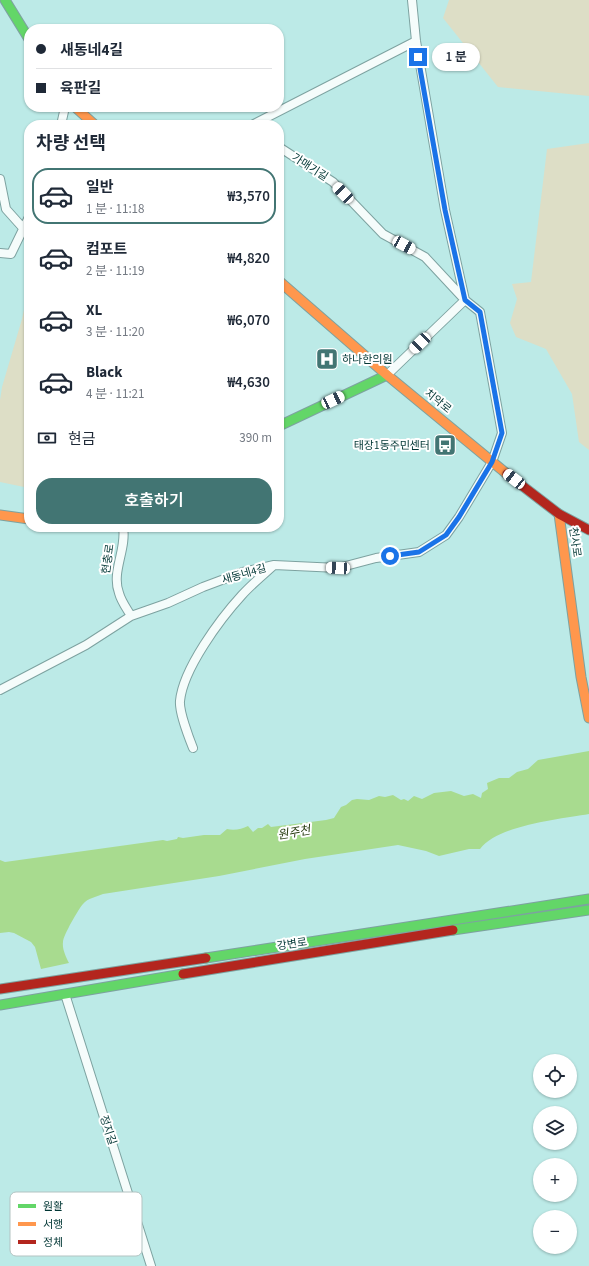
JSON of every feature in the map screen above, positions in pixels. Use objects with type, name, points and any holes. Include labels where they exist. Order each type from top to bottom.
[{"type":"street","points":[[5,0],[24,30]]},
{"type":"street","points":[[284,424],[387,375],[465,300],[445,210],[416,41],[412,0]]},
{"type":"street","points":[[284,109],[416,41]]},
{"type":"street","points":[[81,112],[89,120]]},
{"type":"street","points":[[262,120],[277,112]]},
{"type":"street","name":"가매기길","points":[[284,150],[333,182],[383,234],[425,257],[465,300],[480,312],[502,433],[492,462]]},
{"type":"street","points":[[0,179],[6,208],[23,228],[11,254],[0,253]]},
{"type":"street","name":"치악로","points":[[284,285],[387,375],[487,456],[492,462],[559,514],[589,530]]},
{"type":"street","name":"새동네4길","points":[[0,690],[86,645],[131,616],[168,603],[203,587],[243,572],[274,565],[338,568],[376,558],[419,552],[446,535],[459,517],[492,462]]},
{"type":"street","name":"천사로","points":[[559,514],[581,677],[586,690],[589,717]]},
{"type":"street","points":[[0,515],[24,518]]},
{"type":"street","name":"현충로","points":[[123,532],[122,552],[116,579],[119,594],[131,616]]},
{"type":"street","points":[[193,748],[187,734],[180,702],[185,683],[197,657],[218,624],[242,595],[274,565]]},
{"type":"street","name":"강변로","points":[[0,989],[589,899]]},
{"type":"street","name":"강변로","points":[[0,1005],[433,933],[589,910]]},
{"type":"street","points":[[60,981],[65,994]]},
{"type":"street","name":"정지길","points":[[65,994],[128,1192]]},
{"type":"street","name":"정지길","points":[[142,1238],[151,1266]]},
{"type":"shaded area","points":[[449,0],[589,0],[589,96],[498,87],[443,18]]},
{"type":"shaded area","points":[[589,143],[589,450],[579,442],[572,394],[546,349],[516,337],[510,323],[517,299],[512,284],[531,282],[547,149]]},
{"type":"shaded area","points":[[24,310],[24,487],[0,482],[0,400],[2,387]]},
{"type":"water","name":"원주천","points":[[589,751],[589,814],[530,824],[501,834],[489,841],[480,849],[469,849],[439,856],[426,851],[398,845],[305,859],[219,876],[103,894],[85,902],[68,928],[63,945],[64,953],[69,963],[41,969],[35,947],[31,942],[14,933],[0,933],[0,860],[5,862],[163,840],[167,841],[177,839],[178,837],[183,838],[204,835],[220,835],[227,829],[232,830],[248,826],[253,832],[268,824],[271,827],[326,820],[334,818],[341,807],[352,800],[369,800],[379,796],[385,797],[393,795],[401,800],[404,799],[408,801],[414,796],[422,799],[434,793],[451,791],[464,796],[473,794],[481,798],[482,793],[488,789],[487,783],[499,778],[509,778],[517,772],[528,769],[538,760]]},
{"type":"traffic: fast","points":[[5,0],[24,31]]},
{"type":"traffic: fast","points":[[284,424],[387,375]]},
{"type":"traffic: fast","points":[[206,958],[589,899]]},
{"type":"traffic: fast","points":[[453,930],[589,910]]},
{"type":"traffic: fast","points":[[0,1005],[183,974]]},
{"type":"traffic: slow","points":[[81,112],[89,120]]},
{"type":"traffic: slow","points":[[284,285],[387,375],[507,474]]},
{"type":"traffic: slow","points":[[559,514],[581,677],[589,718]]},
{"type":"traffic: slow","points":[[0,515],[24,518]]},
{"type":"traffic: jam","points":[[507,474],[559,514],[589,530]]},
{"type":"traffic: jam","points":[[183,974],[453,930]]},
{"type":"traffic: jam","points":[[0,989],[206,958]]},
{"type":"place","name":"하나한의원","points":[[327,359]]},
{"type":"place","name":"태장1동주민센터","points":[[445,445]]},
{"type":"route","points":[[390,556],[419,552],[446,535],[459,517],[492,462],[502,433],[480,312],[465,300],[448,225],[418,57]]}]
